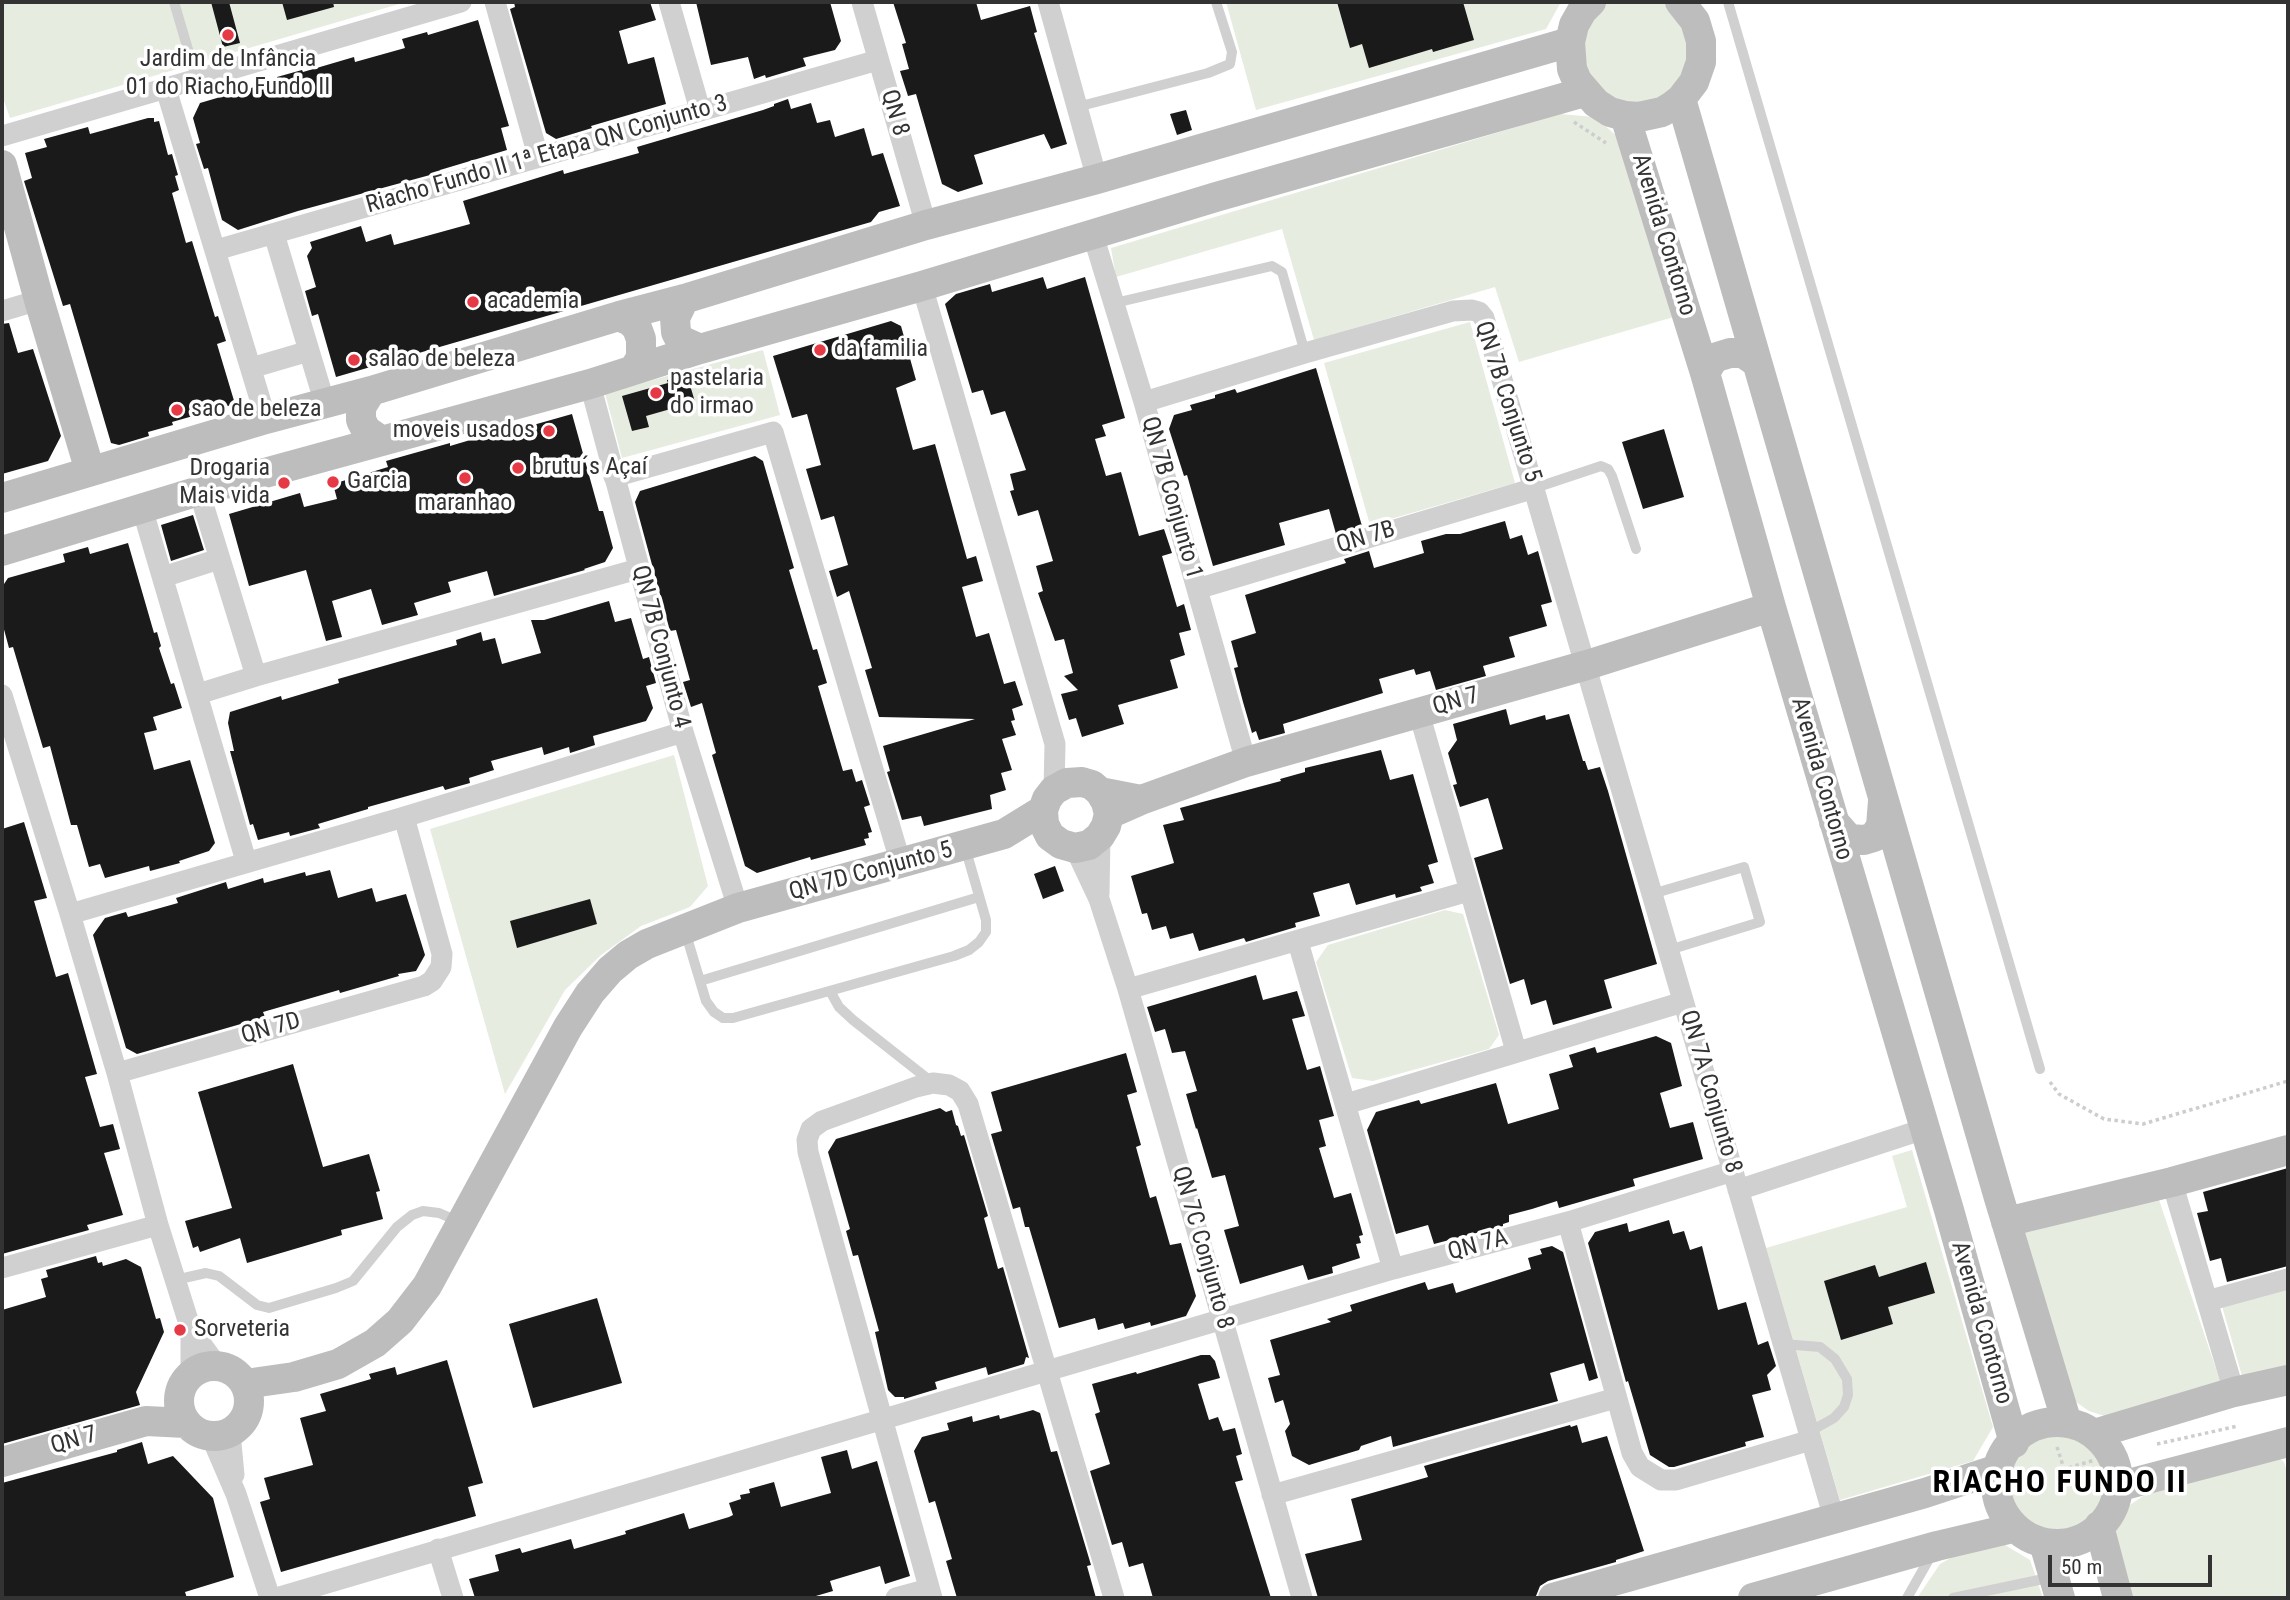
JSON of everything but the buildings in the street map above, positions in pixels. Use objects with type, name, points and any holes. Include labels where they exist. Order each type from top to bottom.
[{"type":"main road","points":[[1591,2],[1582,10],[1574,26],[1570,42],[1572,69],[1584,92],[1596,103],[1610,112],[1626,116],[1648,116],[1662,111],[1681,99],[1694,82],[1701,62],[1701,41],[1695,21],[1680,2]]},
{"type":"main road","points":[[2,498],[684,299],[926,225],[1097,179],[1570,42]]},
{"type":"main road","points":[[2,551],[199,491],[590,384],[1216,197],[1584,92]]},
{"type":"main road","points":[[1681,99],[2007,1222],[2081,1429]]},
{"type":"main road","name":"Avenida Contorno","points":[[1626,116],[1705,373],[2014,1443]]},
{"type":"main road","points":[[1204,148],[1216,152],[1224,166],[1225,177],[1216,197]]},
{"type":"main road","points":[[2,165],[38,300],[90,471]]},
{"type":"main road","points":[[684,299],[676,318],[676,332],[680,340],[700,349]]},
{"type":"main road","points":[[619,316],[637,328],[641,339],[641,358],[634,369]]},
{"type":"main road","points":[[1705,373],[1717,357],[1730,353],[1743,353],[1756,362]]},
{"type":"main road","points":[[371,391],[361,407],[361,420],[366,430],[382,441]]},
{"type":"main road","points":[[321,406],[329,411],[337,426],[331,447],[324,456]]},
{"type":"main road","name":"QN 7","points":[[1077,813],[1141,800],[1246,762],[1587,665],[1771,607]]},
{"type":"main road","points":[[1834,822],[1849,839],[1864,840],[1874,837],[1881,826],[1883,800]]},
{"type":"main road","name":"QN 7D Conjunto 5","points":[[247,1396],[294,1377],[338,1364],[375,1343],[400,1321],[427,1286],[568,1027],[590,993],[610,970],[628,955],[684,928],[738,908],[965,847],[1077,813]]},
{"type":"main road","points":[[2007,1222],[2288,1150]]},
{"type":"main road","points":[[202,1405],[233,1372],[247,1396]]},
{"type":"main road","points":[[2081,1429],[2288,1380]]},
{"type":"main road","name":"QN 7","points":[[2,1462],[202,1405],[242,1422],[247,1396]]},
{"type":"main road","points":[[2050,1423],[2081,1429],[2105,1445],[2112,1456],[2117,1487],[2114,1503],[2099,1525],[2079,1539],[2068,1543],[2044,1544],[2013,1528],[2005,1518],[1994,1486],[1995,1470],[2014,1443],[2036,1427],[2050,1423]]},
{"type":"main road","points":[[2117,1487],[2288,1442]]},
{"type":"main road","points":[[1553,1598],[1925,1493],[1995,1470]]},
{"type":"main road","points":[[2099,1525],[2118,1598]]},
{"type":"main road","points":[[1753,1598],[1937,1546],[2013,1528]]},
{"type":"main road","points":[[2044,1544],[2057,1587]]},
{"type":"street","points":[[2,136],[461,2]]},
{"type":"street","points":[[495,2],[538,156]]},
{"type":"street","points":[[669,2],[700,110]]},
{"type":"street","name":"QN 8","points":[[862,2],[926,225]]},
{"type":"street","points":[[1050,2],[1097,179]]},
{"type":"street","name":"Riacho Fundo II 1ª Etapa QN Conjunto 3","points":[[216,250],[878,60]]},
{"type":"street","points":[[166,89],[266,419]]},
{"type":"street","points":[[274,234],[309,351],[321,406]]},
{"type":"street","name":"QN 7B Conjunto 1","points":[[1093,235],[1144,402],[1246,762]]},
{"type":"street","name":"QN 7C Conjunto 8","points":[[922,286],[1077,813],[1099,899],[1128,989],[1302,1598]]},
{"type":"street","points":[[2,311],[38,300]]},
{"type":"street","name":"QN 7B Conjunto 5","points":[[1144,402],[1453,311],[1464,309],[1479,312],[1484,318],[1587,665]]},
{"type":"street","points":[[251,368],[309,351]]},
{"type":"street","name":"QN 7B Conjunto 4","points":[[590,384],[683,732],[738,908]]},
{"type":"street","points":[[614,477],[773,432],[901,864]]},
{"type":"street","name":"QN 7B","points":[[1197,589],[1535,488]]},
{"type":"street","points":[[199,491],[256,676]]},
{"type":"street","points":[[142,508],[246,862]]},
{"type":"street","points":[[163,577],[219,559]]},
{"type":"street","points":[[198,695],[256,676],[638,569]]},
{"type":"street","name":"QN 7A Conjunto 8","points":[[1587,665],[1834,1518]]},
{"type":"street","points":[[2,695],[7,733],[70,914],[158,1225],[191,1330],[202,1405],[236,1494],[270,1598]]},
{"type":"street","points":[[1419,713],[1516,1051]]},
{"type":"street","points":[[70,914],[683,732]]},
{"type":"street","name":"QN 7D","points":[[117,1073],[424,986],[441,967],[442,954],[404,817]]},
{"type":"street","points":[[1128,989],[1469,891]]},
{"type":"street","points":[[1298,942],[1394,1269]]},
{"type":"street","points":[[1346,1104],[1683,1002]]},
{"type":"street","points":[[895,1598],[930,1593],[808,1152],[807,1140],[811,1129],[822,1121],[933,1083],[948,1085],[960,1091],[968,1104],[1114,1598]]},
{"type":"street","name":"QN 7A","points":[[276,1598],[1394,1269],[1568,1222],[1736,1181],[1924,1129]]},
{"type":"street","points":[[2172,1181],[2234,1392]]},
{"type":"street","points":[[1568,1222],[1632,1453],[1640,1467],[1661,1480],[1676,1480],[1810,1436]]},
{"type":"street","points":[[2,1268],[158,1225]]},
{"type":"street","points":[[2207,1301],[2288,1279]]},
{"type":"street","points":[[1272,1495],[1616,1398]]},
{"type":"street","points":[[438,1549],[453,1598]]},
{"type":"lane","points":[[174,2],[197,80]]},
{"type":"lane","points":[[1076,107],[1208,74],[1230,64],[1232,52],[1216,2]]},
{"type":"lane","points":[[1728,2],[2040,1069]]},
{"type":"lane","points":[[1115,303],[1272,266],[1282,272],[1306,353]]},
{"type":"lane","points":[[1535,488],[1601,466],[1608,469],[1636,549]]},
{"type":"lane","points":[[684,928],[706,1001],[714,1012],[723,1018],[733,1018],[830,991],[969,950],[979,942],[986,932],[986,920],[965,847]]},
{"type":"lane","points":[[1653,894],[1744,867],[1760,922],[1669,950]]},
{"type":"lane","points":[[700,981],[979,897]]},
{"type":"lane","points":[[830,991],[839,1007],[853,1020],[933,1083]]},
{"type":"lane","points":[[175,1279],[206,1273],[219,1276],[257,1305],[270,1308],[336,1288],[353,1280],[397,1227],[412,1215],[423,1211],[439,1213],[462,1223]]},
{"type":"lane","points":[[1783,1344],[1819,1347],[1835,1359],[1847,1380],[1848,1395],[1844,1408],[1810,1436]]},
{"type":"lane","points":[[1907,1598],[1937,1546]]},
{"type":"lane","points":[[1953,1598],[2057,1587]]},
{"type":"path","points":[[2040,1069],[2059,1094],[2104,1119],[2143,1124],[2288,1081]]},
{"type":"shaded area","points":[[2,2],[406,2],[10,118],[2,95]]},
{"type":"shaded area","points":[[1226,2],[1561,2],[1546,29],[1256,110]]},
{"type":"shaded area","points":[[1604,2],[1668,2],[1685,19],[1688,72],[1659,101],[1619,103],[1587,78],[1580,39]]},
{"type":"shaded area","points":[[1560,114],[1595,117],[1619,138],[1677,316],[1519,362],[1495,287],[1314,340],[1282,229],[1116,277],[1111,248]]},
{"type":"shaded area","points":[[1470,322],[1515,483],[1370,525],[1324,363]]},
{"type":"shaded area","points":[[763,350],[780,415],[622,458],[605,393]]},
{"type":"shaded area","points":[[674,755],[708,886],[690,907],[641,926],[601,955],[565,990],[505,1094],[430,829]]},
{"type":"shaded area","points":[[1445,910],[1463,914],[1499,1035],[1489,1049],[1373,1081],[1352,1078],[1316,962],[1328,945]]},
{"type":"shaded area","points":[[1912,1150],[1993,1427],[1973,1461],[1840,1500],[1766,1248],[1907,1207],[1892,1156]]},
{"type":"shaded area","points":[[2156,1191],[2220,1381],[2114,1419],[2089,1411],[2073,1400],[2022,1230]]},
{"type":"shaded area","points":[[2288,1288],[2288,1366],[2242,1376],[2222,1306]]},
{"type":"shaded area","points":[[2057,1432],[2077,1435],[2100,1454],[2105,1463],[2108,1483],[2105,1503],[2086,1526],[2077,1531],[2057,1534],[2037,1531],[2014,1512],[2009,1503],[2006,1483],[2009,1463],[2028,1440],[2037,1435]]},
{"type":"shaded area","points":[[2277,1457],[2284,1462],[2288,1476],[2288,1598],[2128,1598],[2114,1543],[2117,1523],[2130,1505],[2152,1490]]},
{"type":"shaded area","points":[[1974,1545],[2005,1545],[2030,1560],[2043,1598],[1917,1598],[1940,1564]]},
{"type":"place","name":"Jardim de Infância 01 do Riacho Fundo II","points":[[228,35]]},
{"type":"place","name":"academia","points":[[473,302]]},
{"type":"place","name":"da familia","points":[[820,350]]},
{"type":"place","name":"salao de beleza","points":[[354,360]]},
{"type":"place","name":"pastelaria do irmao","points":[[656,393]]},
{"type":"place","name":"sao de beleza","points":[[177,410]]},
{"type":"place","name":"moveis usados","points":[[549,431]]},
{"type":"place","name":"brutu´s Açaí","points":[[518,468]]},
{"type":"place","name":"maranhao","points":[[465,478]]},
{"type":"place","name":"Garcia","points":[[333,482]]},
{"type":"place","name":"Drogaria Mais vida","points":[[284,483]]},
{"type":"place","name":"Sorveteria","points":[[180,1330]]},
{"type":"district","name":"RIACHO FUNDO II","points":[[2060,1484]]}]
